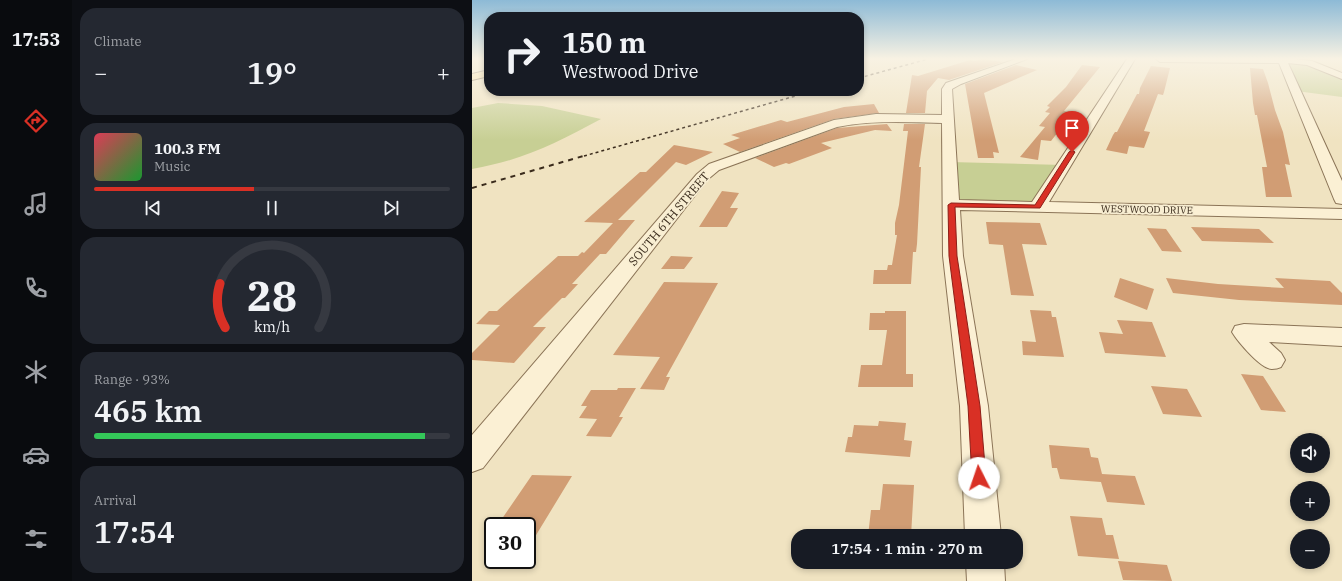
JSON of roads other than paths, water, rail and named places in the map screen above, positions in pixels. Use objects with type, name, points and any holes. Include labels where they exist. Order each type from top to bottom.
[{"type":"street","points":[[949,86],[947,90],[953,256],[974,406],[983,529]]},
{"type":"street","points":[[1037,207],[1115,86]]},
{"type":"street","points":[[1294,86],[1342,199]]},
{"type":"street","name":"SOUTH 6TH STREET","points":[[472,458],[697,183],[714,167],[834,124],[853,120],[876,118],[948,119]]},
{"type":"street","name":"WESTWOOD DRIVE","points":[[951,205],[1342,214]]},
{"type":"street","points":[[1272,360],[1244,332],[1342,337]]},
{"type":"street","points":[[985,569],[986,581]]},
{"type":"railway","points":[[584,156],[795,96]]},
{"type":"railway","points":[[472,188],[587,155]]}]
